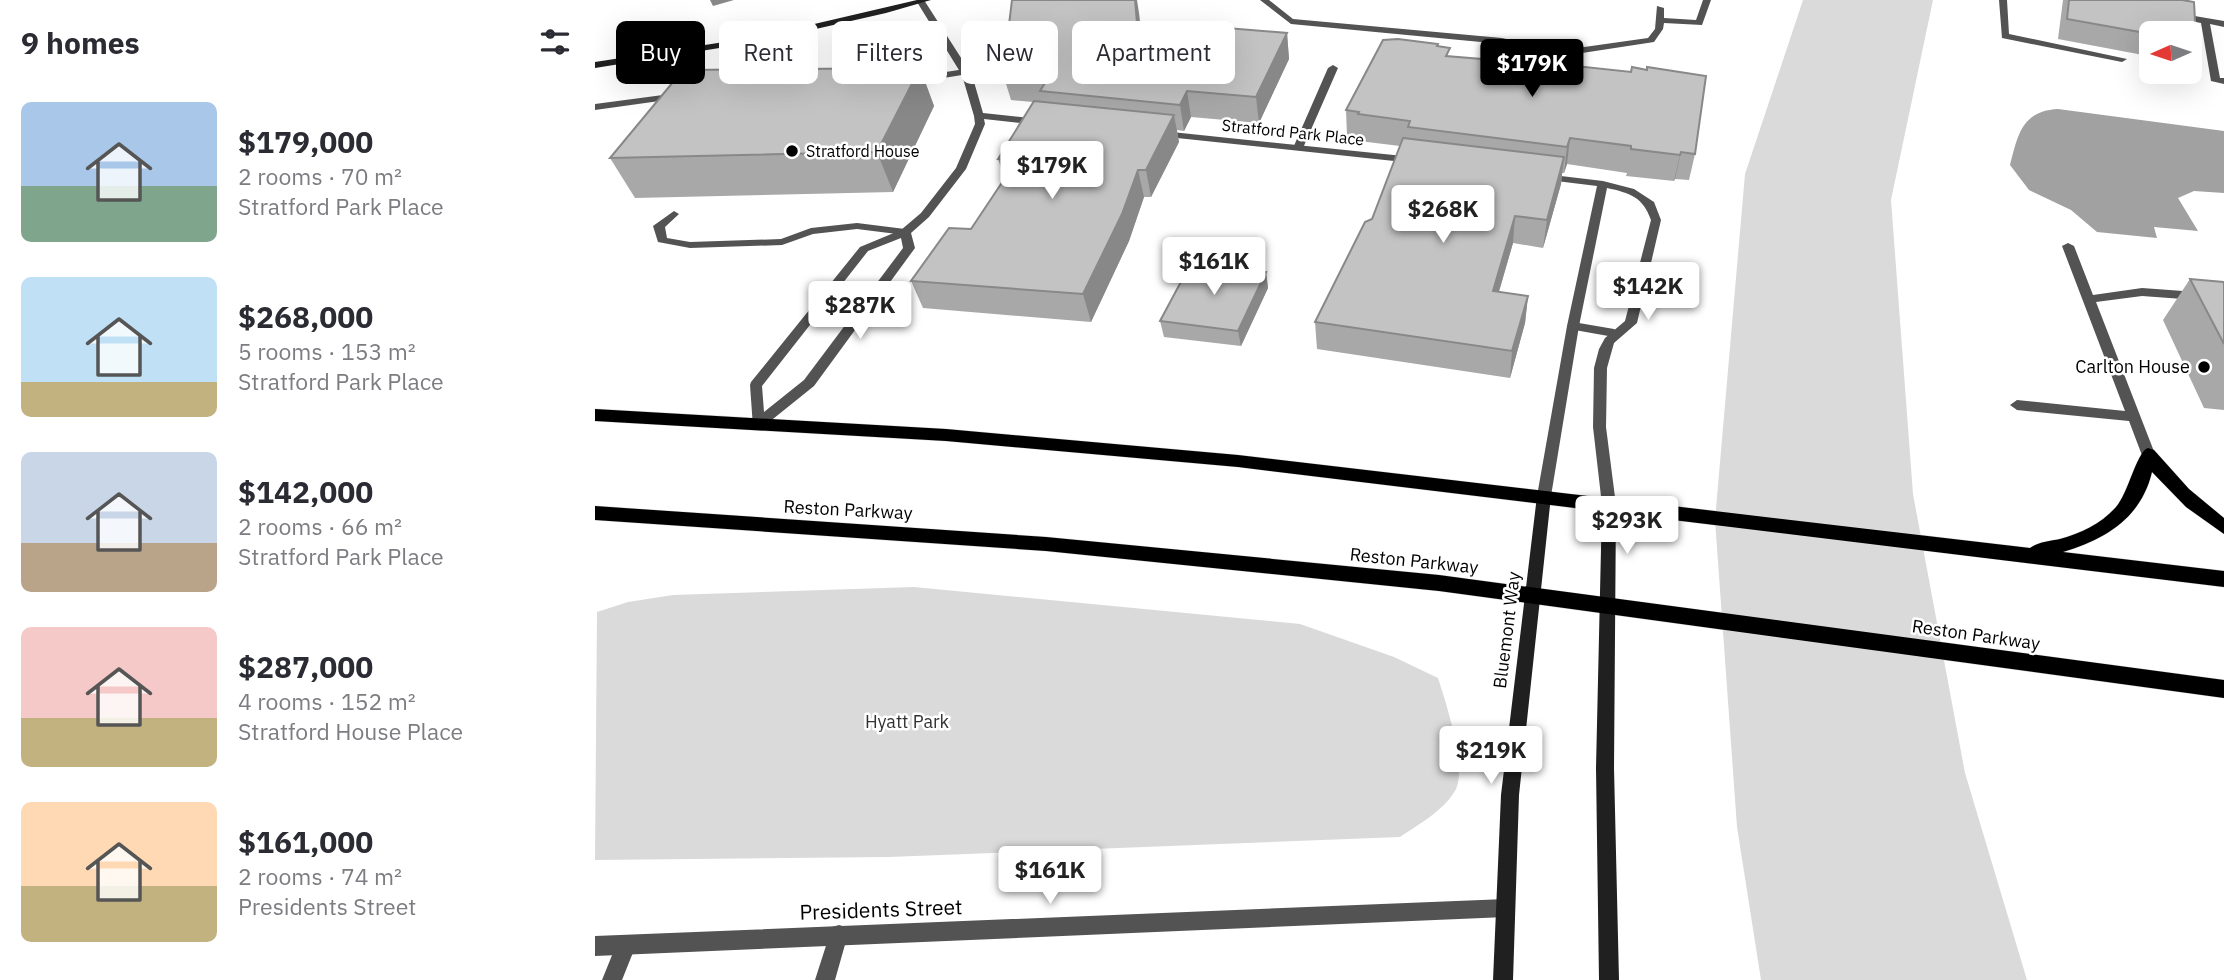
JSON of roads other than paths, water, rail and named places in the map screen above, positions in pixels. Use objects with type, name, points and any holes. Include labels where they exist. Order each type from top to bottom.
[{"type":"main road","points":[[595,415],[946,435],[1238,461],[2224,579]]},
{"type":"main road","points":[[2020,555],[2077,543],[2110,526],[2134,498],[2143,480],[2148,453]]},
{"type":"main road","points":[[2148,453],[2171,483],[2194,505],[2224,527]]},
{"type":"main road","name":"Reston Parkway","points":[[595,513],[1046,544],[1439,583],[2224,690]]},
{"type":"street","points":[[1264,0],[1291,21],[1503,41],[1556,54],[1651,40],[1659,29],[1660,8]]},
{"type":"street","points":[[1660,20],[1699,23],[1707,0]]},
{"type":"street","points":[[2003,0],[2004,36],[2122,59]]},
{"type":"street","points":[[595,65],[725,47],[924,1],[961,65]]},
{"type":"street","points":[[2165,14],[2224,24]]},
{"type":"street","points":[[2205,20],[2216,81],[2224,81]]},
{"type":"street","points":[[1298,148],[1333,68]]},
{"type":"street","points":[[758,425],[756,385],[864,249],[905,232],[925,215],[961,169],[980,124],[969,84]]},
{"type":"street","points":[[595,107],[695,94]]},
{"type":"street","points":[[979,116],[1048,123]]},
{"type":"street","name":"Stratford Park Place","points":[[1157,134],[1430,162]]},
{"type":"street","points":[[1537,176],[1603,184],[1632,193],[1650,204],[1656,220],[1631,323],[1614,334],[1605,348],[1599,398],[1609,505],[1605,768],[1609,980]]},
{"type":"street","points":[[1544,496],[1573,326],[1603,184]]},
{"type":"street","points":[[674,215],[659,226],[661,240],[690,245],[782,242],[811,230],[857,226],[905,232]]},
{"type":"street","points":[[758,425],[809,383],[909,248],[905,232]]},
{"type":"street","points":[[2068,246],[2148,453]]},
{"type":"street","points":[[2089,299],[2142,292],[2224,298]]},
{"type":"street","points":[[1573,326],[1614,334]]},
{"type":"street","points":[[2017,405],[2134,417]]},
{"type":"street","name":"Bluemont Way","points":[[1503,980],[1510,795],[1544,496]]},
{"type":"street","name":"Presidents Street","points":[[595,946],[1506,908]]},
{"type":"street","points":[[825,980],[839,934]]},
{"type":"street","points":[[612,980],[626,945]]},
{"type":"place","name":"Stratford House","points":[[792,151]]},
{"type":"place","name":"Carlton House","points":[[2204,367]]},
{"type":"park label","name":"Hyatt Park","points":[[907,722]]}]
